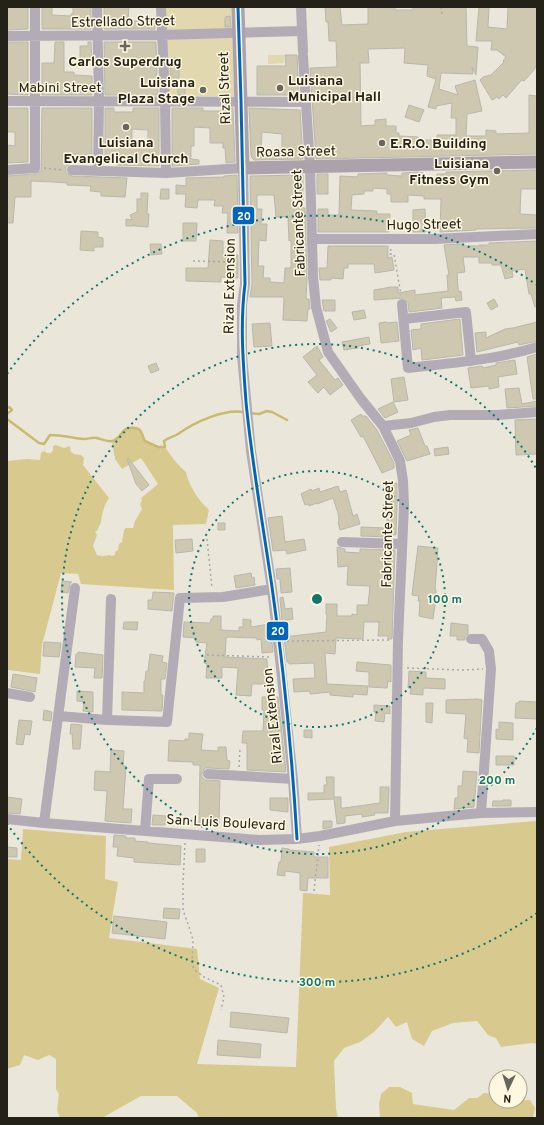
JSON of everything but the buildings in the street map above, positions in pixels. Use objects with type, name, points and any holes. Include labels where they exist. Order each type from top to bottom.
[{"type":"main road","name":"Rizal Street","points":[[238,7],[243,168]]},
{"type":"main road","name":"Roasa Street","points":[[243,168],[537,162]]},
{"type":"street","points":[[7,170],[35,168],[35,7]]},
{"type":"street","points":[[96,7],[100,101],[98,171]]},
{"type":"street","points":[[161,7],[166,173]]},
{"type":"street","name":"Fabricante Street","points":[[301,7],[316,307],[328,352],[361,399],[383,426],[400,461],[403,481],[404,505],[397,668],[394,821]]},
{"type":"street","name":"Estrellado Street","points":[[7,36],[162,35],[302,31]]},
{"type":"street","name":"Mabini Street","points":[[7,101],[165,100],[306,102]]},
{"type":"street","name":"Roasa Street","points":[[72,170],[166,173],[243,168]]},
{"type":"street","name":"Rizal Extension","points":[[243,168],[244,284],[242,305],[242,356],[251,451],[272,589],[280,657],[293,779],[297,839]]},
{"type":"street","name":"Hugo Street","points":[[312,239],[435,239],[537,234]]},
{"type":"street","points":[[402,304],[408,368],[471,361],[516,354],[537,348]]},
{"type":"street","points":[[404,319],[466,312],[471,361]]},
{"type":"street","points":[[383,426],[411,423],[434,417],[450,415],[498,415],[537,412]]},
{"type":"street","points":[[342,542],[402,544]]},
{"type":"street","points":[[44,823],[75,588]]},
{"type":"street","points":[[59,716],[107,720],[167,722],[180,598],[223,597],[272,589]]},
{"type":"street","points":[[107,720],[111,599]]},
{"type":"street","points":[[471,639],[482,639],[489,650],[491,669],[481,813]]},
{"type":"street","points":[[7,693],[30,697]]},
{"type":"street","points":[[208,774],[293,779]]},
{"type":"street","points":[[145,831],[149,779],[177,779]]},
{"type":"street","name":"San Luis Boulevard","points":[[7,819],[259,840],[297,839],[320,836],[394,821],[481,813],[537,812]]},
{"type":"path","points":[[441,7],[443,17]]},
{"type":"path","points":[[35,168],[72,170]]},
{"type":"path","points":[[391,239],[390,254],[394,254],[402,304]]},
{"type":"path","points":[[193,261],[244,262]]},
{"type":"path","points":[[207,539],[213,597]]},
{"type":"path","points":[[278,641],[398,640]]},
{"type":"path","points":[[207,655],[280,657]]},
{"type":"path","points":[[397,668],[462,670],[491,669]]},
{"type":"path","points":[[239,775],[240,748]]},
{"type":"path","points":[[186,834],[182,883],[183,910],[193,940],[192,965],[195,970],[204,977],[221,985],[224,997],[221,1010]]},
{"type":"path","points":[[314,891],[320,836]]},
{"type":"shaded area","points":[[164,7],[234,7],[237,96],[169,96]]},
{"type":"shaded area","points":[[268,55],[284,55],[284,63],[268,64]]},
{"type":"shaded area","points":[[134,427],[140,431],[145,441],[158,447],[165,447],[174,460],[186,472],[194,492],[209,510],[206,524],[173,525],[174,590],[81,584],[78,574],[61,573],[42,645],[40,674],[8,670],[7,674],[7,461],[27,459],[40,460],[41,453],[44,451],[51,453],[53,446],[56,445],[64,448],[70,446],[71,452],[81,455],[84,458],[83,465],[109,498],[101,523],[97,531],[95,531],[97,535],[93,546],[97,555],[115,555],[119,544],[122,542],[124,530],[126,528],[133,528],[142,509],[140,504],[142,501],[141,498],[158,484],[141,458],[122,469],[115,459],[112,441],[124,431]]},
{"type":"shaded area","points":[[536,821],[537,1044],[532,1043],[501,1047],[496,1038],[488,1035],[477,1021],[453,1023],[432,1031],[424,1046],[412,1039],[407,1022],[396,1027],[388,1017],[374,1032],[360,1042],[344,1048],[334,1061],[336,1108],[338,1118],[199,1118],[197,1113],[177,1096],[141,1096],[102,1118],[60,1118],[57,1110],[59,1094],[56,1089],[56,1059],[49,1055],[38,1060],[24,1055],[20,1065],[7,1069],[7,859],[21,860],[23,829],[106,836],[105,879],[118,882],[109,938],[197,949],[200,979],[219,988],[197,1064],[296,1067],[303,893],[330,895],[329,847],[406,832]]},
{"type":"shaded area","points":[[389,1087],[400,1087],[412,1093],[413,1104],[454,1110],[469,1098],[477,1098],[484,1093],[488,1093],[488,1109],[528,1109],[528,1100],[530,1100],[535,1108],[533,1118],[380,1118],[379,1104],[381,1094]]},
{"type":"waterway","points":[[7,408],[9,407],[12,410],[7,414]]},
{"type":"waterway","points":[[249,413],[259,414],[267,411],[287,420]]},
{"type":"waterway","points":[[7,419],[39,443],[44,444],[50,435],[84,439],[95,438],[112,441],[118,438],[126,429],[137,428],[145,441],[158,447],[165,447],[164,441],[210,417],[227,412],[244,412]]},
{"type":"transit line","name":"20","points":[[238,7],[245,284],[242,328],[246,402],[251,448],[272,587],[284,681],[297,839]]},
{"type":"place","name":"Carlos Superdrug","points":[[125,46]]},
{"type":"place","name":"Luisiana Municipal Hall","points":[[280,88]]},
{"type":"place","name":"Luisiana Plaza Stage","points":[[203,90]]},
{"type":"place","name":"Luisiana Evangelical Church","points":[[126,127]]},
{"type":"place","name":"E.R.O. Building","points":[[382,143]]},
{"type":"place","name":"Luisiana Fitness Gym","points":[[497,171]]}]
